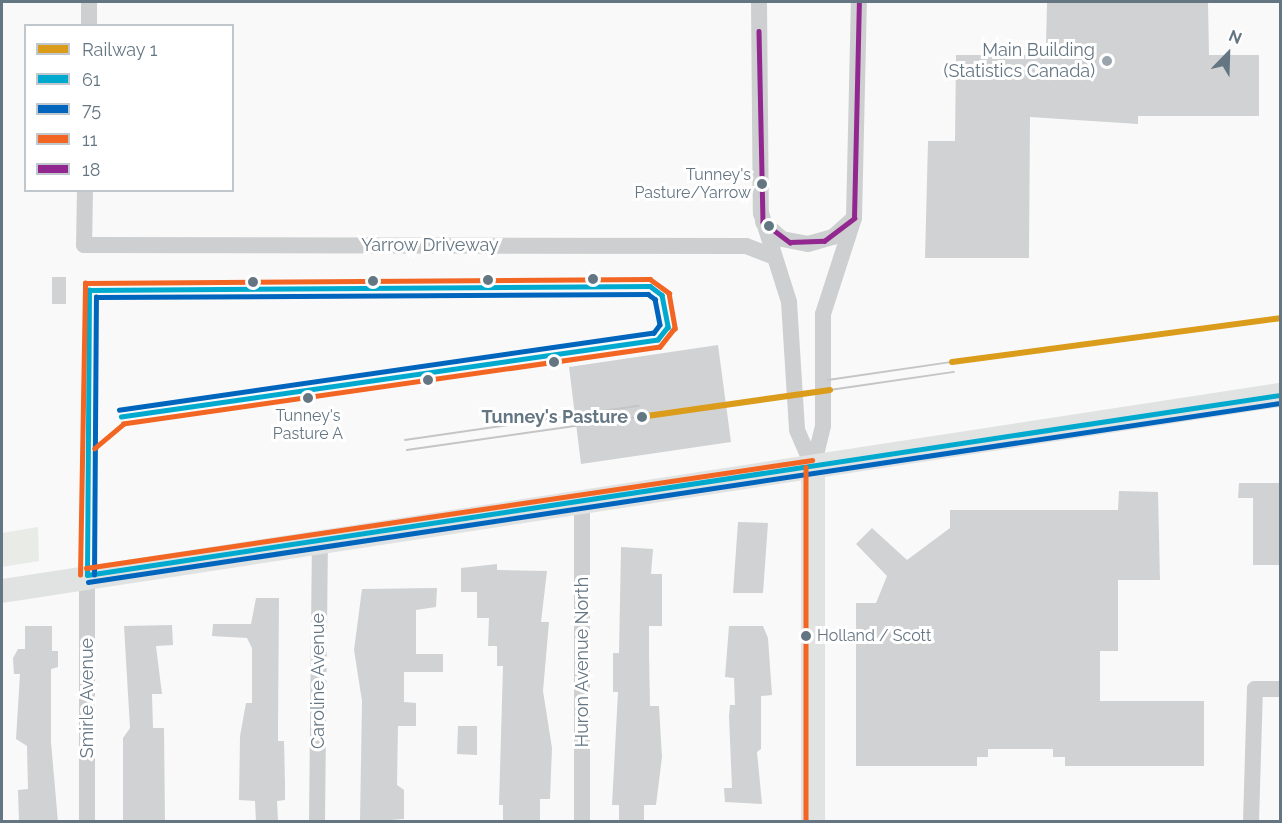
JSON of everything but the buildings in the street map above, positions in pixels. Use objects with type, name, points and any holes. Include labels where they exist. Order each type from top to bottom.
[{"type":"main road","points":[[2,591],[87,575],[582,503],[1281,394]]},
{"type":"main road","points":[[813,467],[813,822]]},
{"type":"street","points":[[88,24],[89,2]]},
{"type":"street","points":[[759,2],[763,222],[789,302],[795,357],[797,430],[813,467]]},
{"type":"street","points":[[813,467],[823,412],[822,353],[826,302],[854,219],[859,2]]},
{"type":"street","name":"Yarrow Driveway","points":[[85,192],[84,245],[746,246],[774,257]]},
{"type":"street","points":[[763,222],[782,239],[808,244],[833,237],[854,219]]},
{"type":"street","name":"Huron Avenue North","points":[[582,503],[582,822]]},
{"type":"street","name":"Caroline Avenue","points":[[317,822],[320,541]]},
{"type":"street","name":"Smirle Avenue","points":[[87,575],[87,822]]},
{"type":"street","points":[[1251,822],[1254,689],[1281,689]]},
{"type":"shaded area","points":[[38,527],[39,561],[2,567],[2,533]]},
{"type":"tram line","points":[[828,380],[952,362]]},
{"type":"tram line","points":[[830,390],[954,372]]},
{"type":"tram line","points":[[405,440],[639,406]]},
{"type":"tram line","points":[[407,450],[640,417]]},
{"type":"rail line","name":"1","points":[[952,362],[1280,318]]},
{"type":"rail line","name":"1","points":[[640,417],[830,390]]},
{"type":"transit line","name":"18","points":[[759,31],[763,222],[790,242],[824,241],[854,218],[859,2]]},
{"type":"transit line","name":"11","points":[[80,575],[85,283],[650,279],[669,293],[675,328],[660,347],[124,424],[95,448]]},
{"type":"transit line","name":"61","points":[[87,575],[89,290],[650,286],[662,295],[668,327],[658,340],[121,417]]},
{"type":"transit line","name":"75","points":[[94,575],[96,297],[648,294],[655,299],[660,325],[654,333],[120,410]]},
{"type":"transit line","name":"61","points":[[87,575],[1280,395]]},
{"type":"transit line","name":"75","points":[[88,582],[1280,403]]},
{"type":"transit line","name":"11","points":[[86,568],[812,460]]},
{"type":"transit line","name":"11","points":[[806,467],[806,822]]},
{"type":"place","name":"Main Building (Statistics Canada)","points":[[1107,61]]},
{"type":"place","name":"Tunney's Pasture/Yarrow","points":[[762,184]]},
{"type":"place","name":"Tunney's Pasture A","points":[[308,398]]},
{"type":"place","name":"Tunney's Pasture","points":[[642,417]]},
{"type":"place","name":"Holland / Scott","points":[[806,636]]}]
